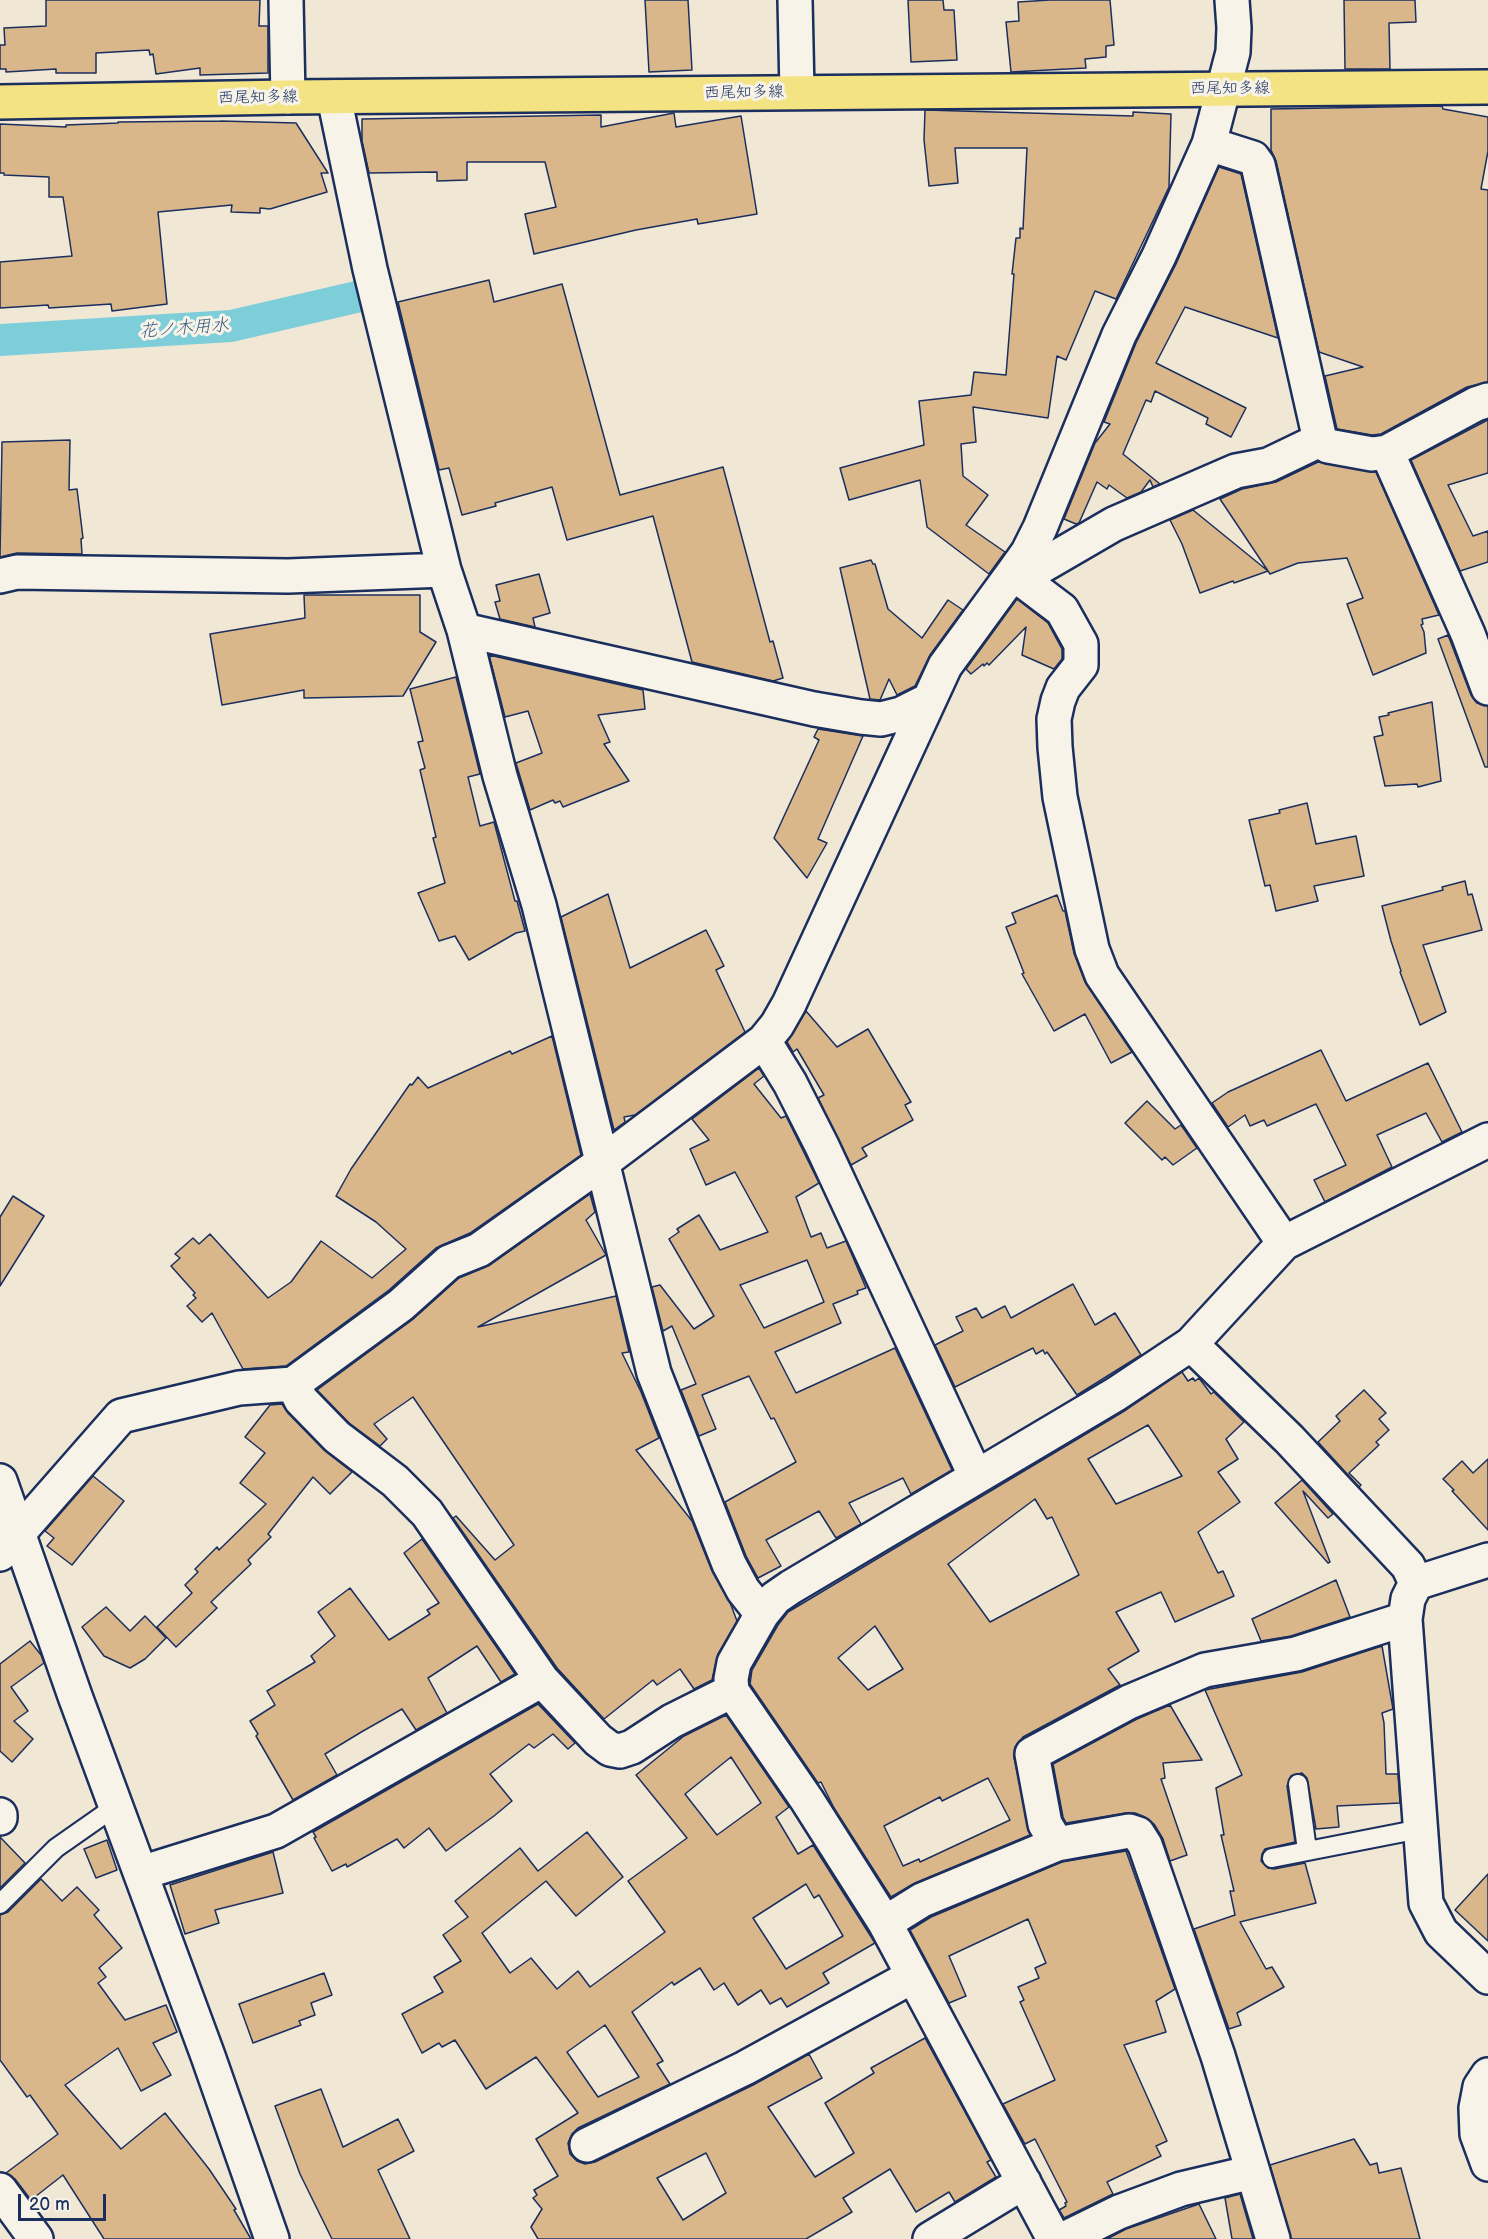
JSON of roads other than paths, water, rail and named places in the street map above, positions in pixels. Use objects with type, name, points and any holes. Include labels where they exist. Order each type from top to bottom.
[{"type":"main road","name":"西尾知多線","points":[[0,102],[288,97],[1488,87]]},
{"type":"street","points":[[286,0],[288,97]]},
{"type":"street","points":[[795,0],[797,92]]},
{"type":"street","points":[[10,1545],[120,1416],[239,1388],[293,1384],[401,1305],[448,1262],[479,1250],[603,1162],[764,1041],[777,1025],[789,1004],[950,659],[1028,552],[1040,528],[1119,335],[1159,256],[1209,144],[1233,52],[1232,0]]},
{"type":"street","points":[[334,97],[370,269],[444,570],[464,630],[500,776],[539,905],[654,1373],[729,1564],[743,1590],[762,1614]]},
{"type":"street","points":[[1209,144],[1252,158],[1258,165],[1320,440],[1328,446],[1372,454],[1387,452],[1476,404],[1488,400]]},
{"type":"street","points":[[1013,573],[1040,567],[1114,524],[1236,471],[1268,465],[1320,440]]},
{"type":"street","points":[[1387,452],[1468,634],[1488,688]]},
{"type":"street","points":[[0,576],[17,572],[288,576],[444,570]]},
{"type":"street","points":[[1013,573],[1062,610],[1072,624],[1081,644],[1081,665],[1063,688],[1058,701],[1054,718],[1055,747],[1060,798],[1092,949],[1102,975],[1284,1243]]},
{"type":"street","points":[[464,630],[814,709],[861,717],[881,719],[900,714],[929,700]]},
{"type":"street","points":[[764,1041],[822,1146],[976,1477]]},
{"type":"street","points":[[1054,2239],[885,1923],[807,1800],[732,1691],[731,1679],[734,1663],[762,1614],[790,1587],[1116,1394],[1191,1344],[1284,1243],[1488,1140]]},
{"type":"street","points":[[1191,1344],[1289,1439],[1408,1566],[1416,1583]]},
{"type":"street","points":[[293,1384],[301,1400],[337,1437],[395,1480],[428,1513],[542,1680],[598,1740],[610,1749],[620,1750],[632,1747],[672,1721],[732,1691]]},
{"type":"street","points":[[0,1481],[10,1545],[116,1806],[208,2056],[272,2239]]},
{"type":"street","points":[[1488,1560],[1416,1583],[1408,1599],[1405,1619],[1426,1903],[1441,1932],[1488,1977]]},
{"type":"street","points":[[1058,1844],[1045,1824],[1032,1754],[1129,1702],[1204,1670],[1296,1654],[1405,1619]]},
{"type":"street","points":[[141,1873],[276,1831],[542,1680]]},
{"type":"street","points":[[885,1923],[922,1900],[1058,1844],[1129,1831],[1138,1834],[1145,1845],[1218,2056],[1273,2239]]},
{"type":"street","points":[[587,2145],[745,2068],[912,1976]]},
{"type":"street","points":[[1488,2075],[1480,2087],[1476,2108],[1477,2134],[1488,2164]]},
{"type":"street","points":[[1064,2239],[1119,2212],[1181,2189],[1252,2172]]},
{"type":"street","points":[[930,2239],[1024,2182]]},
{"type":"street","points":[[0,2190],[36,2239]]},
{"type":"lane","points":[[1298,1784],[1307,1850]]},
{"type":"lane","points":[[0,1904],[56,1848],[116,1806]]},
{"type":"lane","points":[[1272,1858],[1420,1829]]},
{"type":"waterway","name":"花ノ木用水","points":[[0,340],[231,326],[365,295]]}]
